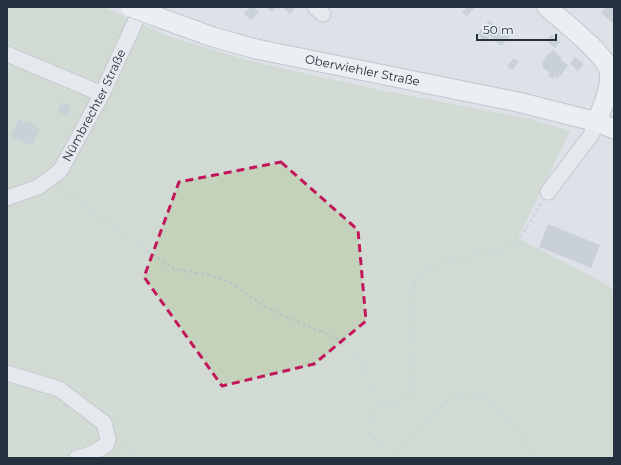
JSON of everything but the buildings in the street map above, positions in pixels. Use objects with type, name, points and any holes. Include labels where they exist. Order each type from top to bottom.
[{"type":"main road","name":"Oberwiehler Straße","points":[[132,7],[147,11],[212,37],[256,49],[518,102],[606,125]]},
{"type":"main road","points":[[547,7],[600,55],[609,70],[606,125]]},
{"type":"street","name":"Nümbrechter Straße","points":[[55,175],[102,94],[147,11]]},
{"type":"street","points":[[7,54],[102,94]]},
{"type":"street","points":[[548,192],[591,135],[606,125]]},
{"type":"street","points":[[7,198],[38,187],[55,175]]},
{"type":"street","points":[[7,373],[59,389],[104,423],[108,439],[106,445],[93,453],[77,458]]},
{"type":"path","points":[[55,175],[112,226],[174,269],[210,275],[231,283],[261,304],[293,320],[348,343],[361,360],[375,397],[388,406],[407,398],[413,392],[415,362],[414,283],[422,271],[433,265],[490,252],[512,245],[523,233],[548,192]]},
{"type":"path","points":[[380,400],[370,419],[368,433],[380,446],[394,450],[414,437],[447,400],[460,394],[474,393],[498,406],[537,458]]},
{"type":"path","points":[[108,439],[145,458]]},
{"type":"highlighted area","points":[[281,162],[358,230],[366,321],[314,364],[222,386],[144,277],[179,182]]},
{"type":"green space","points":[[7,7],[104,7],[170,37],[250,61],[380,90],[530,119],[570,131],[518,238],[608,285],[614,292],[614,458],[7,458]]}]
